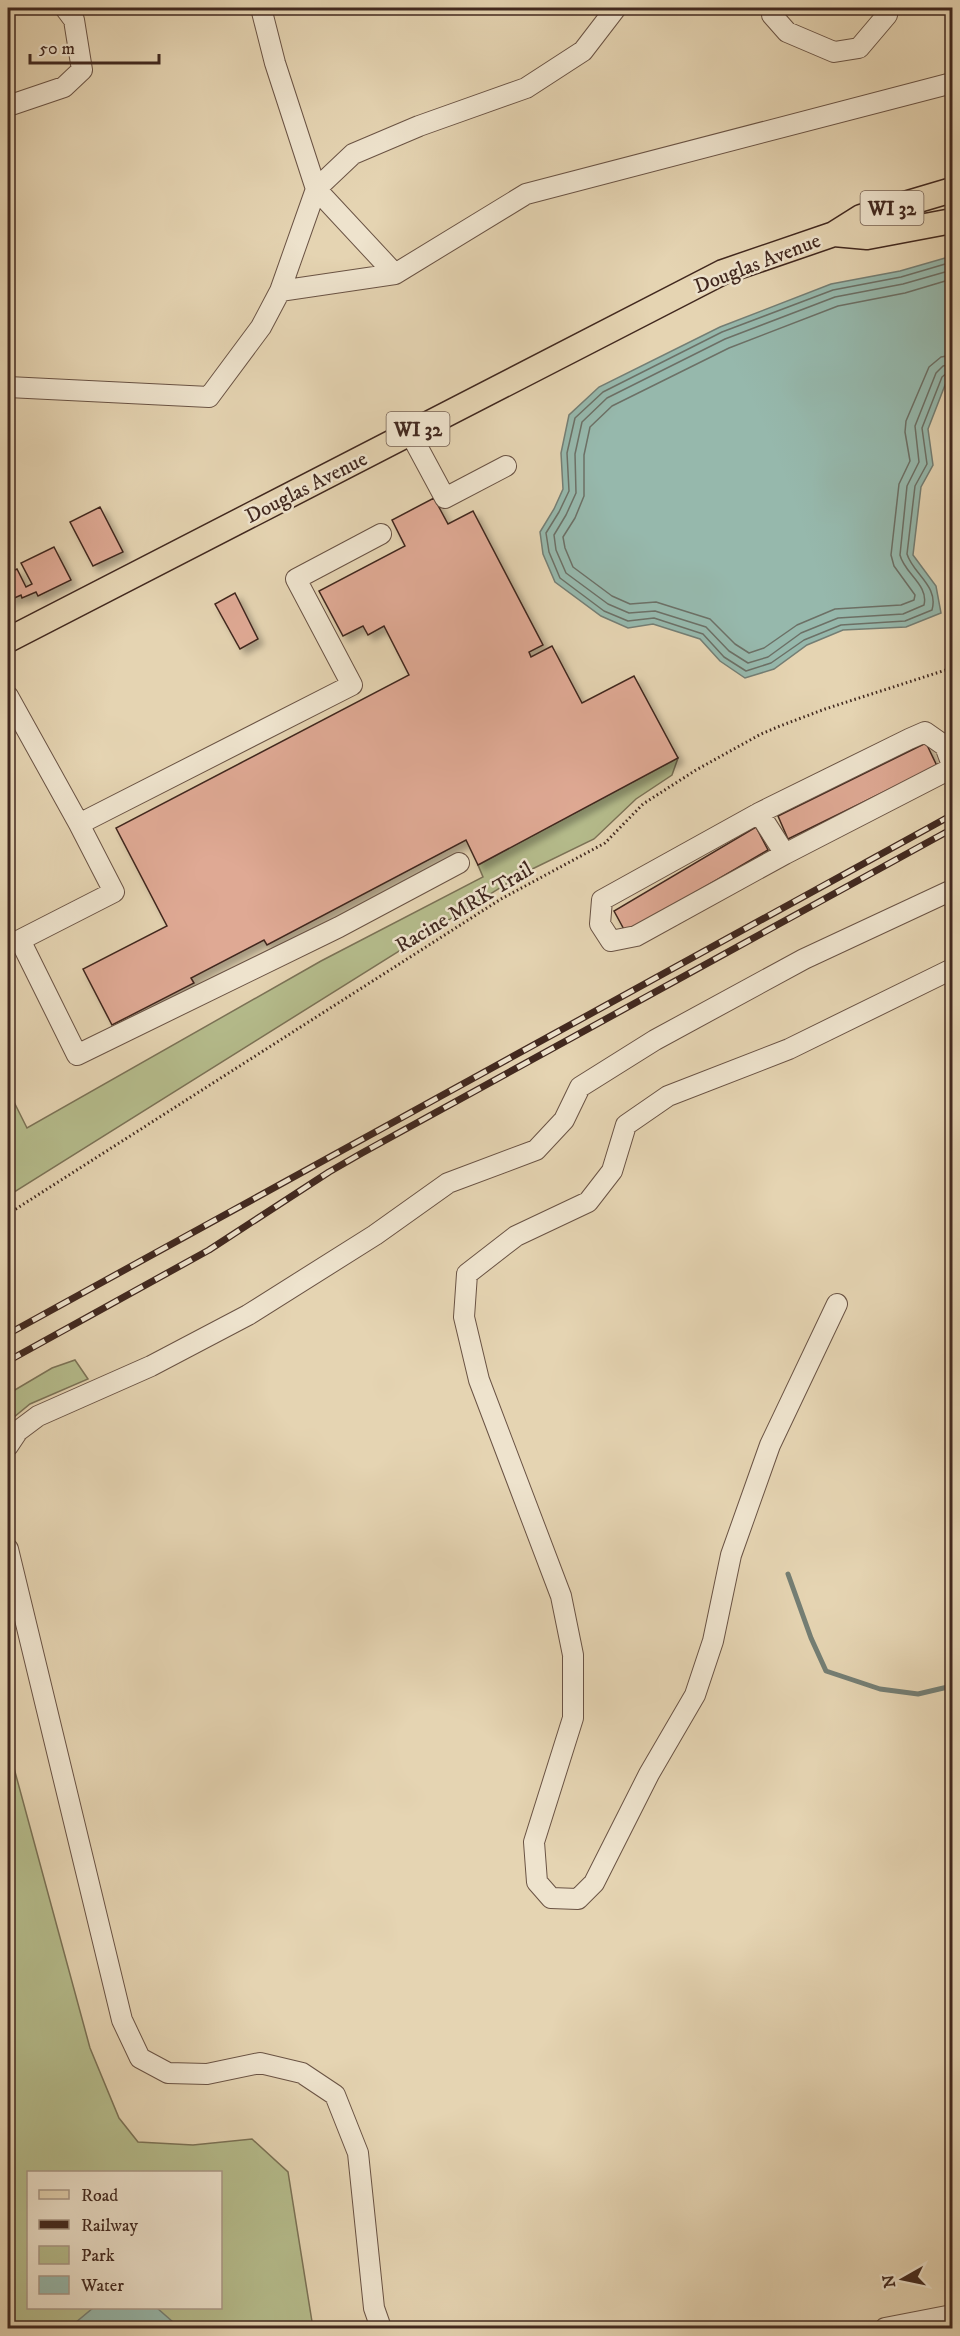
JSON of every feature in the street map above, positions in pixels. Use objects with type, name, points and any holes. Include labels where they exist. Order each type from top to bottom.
[{"type":"main road","name":"Douglas Avenue","points":[[8,640],[723,272],[834,234],[861,217],[952,190]]},
{"type":"main road","name":"Douglas Avenue","points":[[834,234],[867,237],[952,221]]},
{"type":"lane","points":[[8,106],[64,87],[82,70],[74,20],[65,8]]},
{"type":"lane","points":[[261,8],[275,63],[316,189],[395,274]]},
{"type":"lane","points":[[8,387],[209,397],[261,327],[280,291],[316,189],[353,154],[419,126],[526,88],[583,51],[616,8]]},
{"type":"lane","points":[[772,8],[772,15],[787,32],[834,52],[859,48],[887,15],[888,8]]},
{"type":"lane","points":[[280,291],[395,274],[526,194],[952,83]]},
{"type":"lane","points":[[410,433],[445,498],[506,466]]},
{"type":"lane","points":[[79,825],[352,684],[297,579],[381,534]]},
{"type":"lane","points":[[8,696],[114,892],[20,940],[77,1055],[339,927],[459,863]]},
{"type":"lane","points":[[925,732],[945,746],[952,767],[785,854],[636,936],[611,941],[600,924],[602,900],[759,813],[925,732]]},
{"type":"lane","points":[[759,813],[785,854]]},
{"type":"lane","points":[[8,1446],[18,1431],[38,1416],[151,1366],[248,1315],[375,1235],[447,1183],[536,1150],[564,1120],[580,1087],[655,1040],[804,959],[952,890]]},
{"type":"lane","points":[[837,1304],[770,1445],[731,1555],[713,1641],[695,1695],[650,1774],[594,1883],[578,1899],[551,1898],[537,1882],[534,1842],[573,1718],[573,1655],[561,1596],[479,1380],[464,1317],[467,1274],[516,1236],[588,1202],[612,1171],[626,1125],[668,1096],[789,1049],[952,969]]},
{"type":"lane","points":[[8,1549],[122,2020],[140,2058],[168,2073],[207,2074],[260,2063],[302,2073],[335,2095],[358,2152],[374,2308],[381,2328]]},
{"type":"lane","points":[[885,2328],[952,2315]]},
{"type":"path","name":"Racine MRK Trail","points":[[8,1214],[501,900],[605,843],[642,804],[696,770],[780,726],[952,668]]},
{"type":"green space","points":[[678,758],[672,775],[636,799],[594,839],[522,874],[8,1196],[8,1090],[27,1128],[321,961],[483,877],[478,865]]},
{"type":"green space","points":[[75,1360],[88,1379],[30,1404],[8,1422],[8,1394],[52,1368]]},
{"type":"green space","points":[[8,1746],[90,2048],[119,2118],[138,2142],[193,2145],[252,2139],[288,2172],[313,2328],[8,2328]]},
{"type":"water","points":[[952,256],[952,376],[947,380],[928,429],[933,465],[921,487],[913,555],[936,586],[941,613],[906,627],[843,630],[807,645],[774,669],[745,678],[720,661],[700,639],[653,624],[628,628],[601,616],[555,582],[543,554],[540,532],[563,489],[561,453],[569,415],[599,387],[720,327],[831,284],[900,271]]},
{"type":"water","points":[[92,2309],[158,2309],[173,2322],[172,2328],[69,2328]]},
{"type":"building","points":[[434,498],[448,524],[473,511],[543,645],[529,652],[531,657],[552,646],[582,703],[634,676],[678,758],[478,865],[466,840],[267,945],[264,940],[191,978],[194,983],[112,1025],[83,969],[167,926],[116,828],[409,675],[384,626],[368,635],[363,626],[343,636],[319,591],[405,546],[392,520]]},
{"type":"building","points":[[100,507],[123,552],[93,566],[70,522]]},
{"type":"building","points":[[54,547],[71,580],[38,596],[36,592],[10,600],[8,573],[17,569],[26,587],[32,584],[21,563]]},
{"type":"building","points":[[235,593],[258,639],[240,649],[215,604]]},
{"type":"building","points":[[926,743],[937,766],[788,839],[778,816]]},
{"type":"building","points":[[756,827],[768,850],[626,933],[614,911]]},
{"type":"waterway","points":[[788,1574],[811,1638],[826,1671],[880,1689],[918,1694],[952,1686]]},
{"type":"railway","points":[[8,1334],[952,815]]},
{"type":"railway","points":[[8,1361],[209,1250],[362,1153],[952,829]]}]
